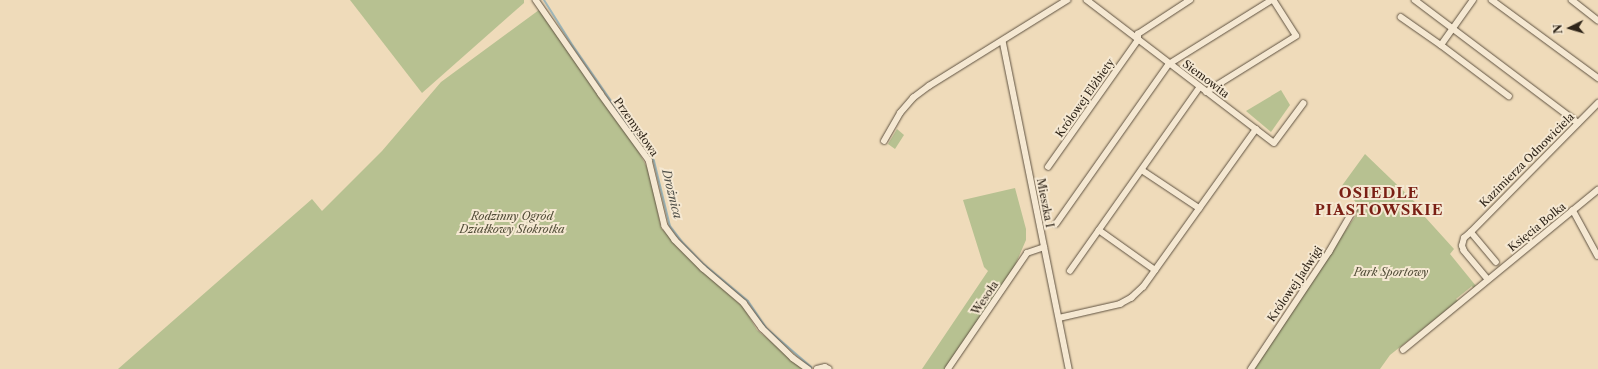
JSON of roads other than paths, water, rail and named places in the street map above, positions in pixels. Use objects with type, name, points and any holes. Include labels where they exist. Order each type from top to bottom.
[{"type":"street","name":"Przemysłowa","points":[[536,0],[649,160],[665,226],[675,240],[703,268],[744,303],[762,328],[793,358],[808,369]]},
{"type":"street","points":[[884,141],[900,112],[913,98],[929,86],[1067,0]]},
{"type":"street","name":"Siemowita","points":[[1086,0],[1274,143],[1304,104]]},
{"type":"street","name":"Królowej Elżbiety","points":[[1048,167],[1138,40],[1138,34],[1141,30],[1190,0]]},
{"type":"street","points":[[1056,224],[1169,64],[1273,0],[1296,36],[1206,92]]},
{"type":"street","points":[[1416,0],[1578,123]]},
{"type":"street","points":[[1441,45],[1473,0]]},
{"type":"street","points":[[1492,0],[1598,78]]},
{"type":"street","points":[[1572,0],[1598,20]]},
{"type":"street","points":[[1401,17],[1509,96]]},
{"type":"street","name":"Mieszka I","points":[[1002,41],[1069,369]]},
{"type":"street","points":[[1070,271],[1200,88]]},
{"type":"street","name":"Kazimierza Odnowiciela","points":[[1471,232],[1598,103]]},
{"type":"street","points":[[1059,318],[1120,304],[1131,298],[1143,287],[1256,129]]},
{"type":"street","points":[[1142,170],[1199,208]]},
{"type":"street","name":"Księcia Bolka","points":[[1403,350],[1598,190]]},
{"type":"street","name":"Królowej Jadwigi","points":[[1251,369],[1329,252],[1354,209]]},
{"type":"street","points":[[1574,210],[1598,256]]},
{"type":"street","points":[[1100,230],[1155,270]]},
{"type":"street","points":[[1488,280],[1464,251],[1462,246],[1464,238],[1471,232],[1496,262]]},
{"type":"street","name":"Wesoła","points":[[948,369],[1027,253],[1044,248]]},
{"type":"street","points":[[817,369],[825,367],[829,369]]},
{"type":"waterway","name":"Drożnica","points":[[544,0],[573,46],[634,134],[646,147],[654,161],[670,226],[682,242],[701,262],[748,301],[766,328],[811,367]]},
{"type":"district","name":"OSIEDLE PIASTOWSKIE","points":[[1379,200]]},
{"type":"park label","name":"Rodzinny Ogród Działkowy Stokrotka","points":[[512,223]]},
{"type":"park label","name":"Park Sportowy","points":[[1391,272]]}]
